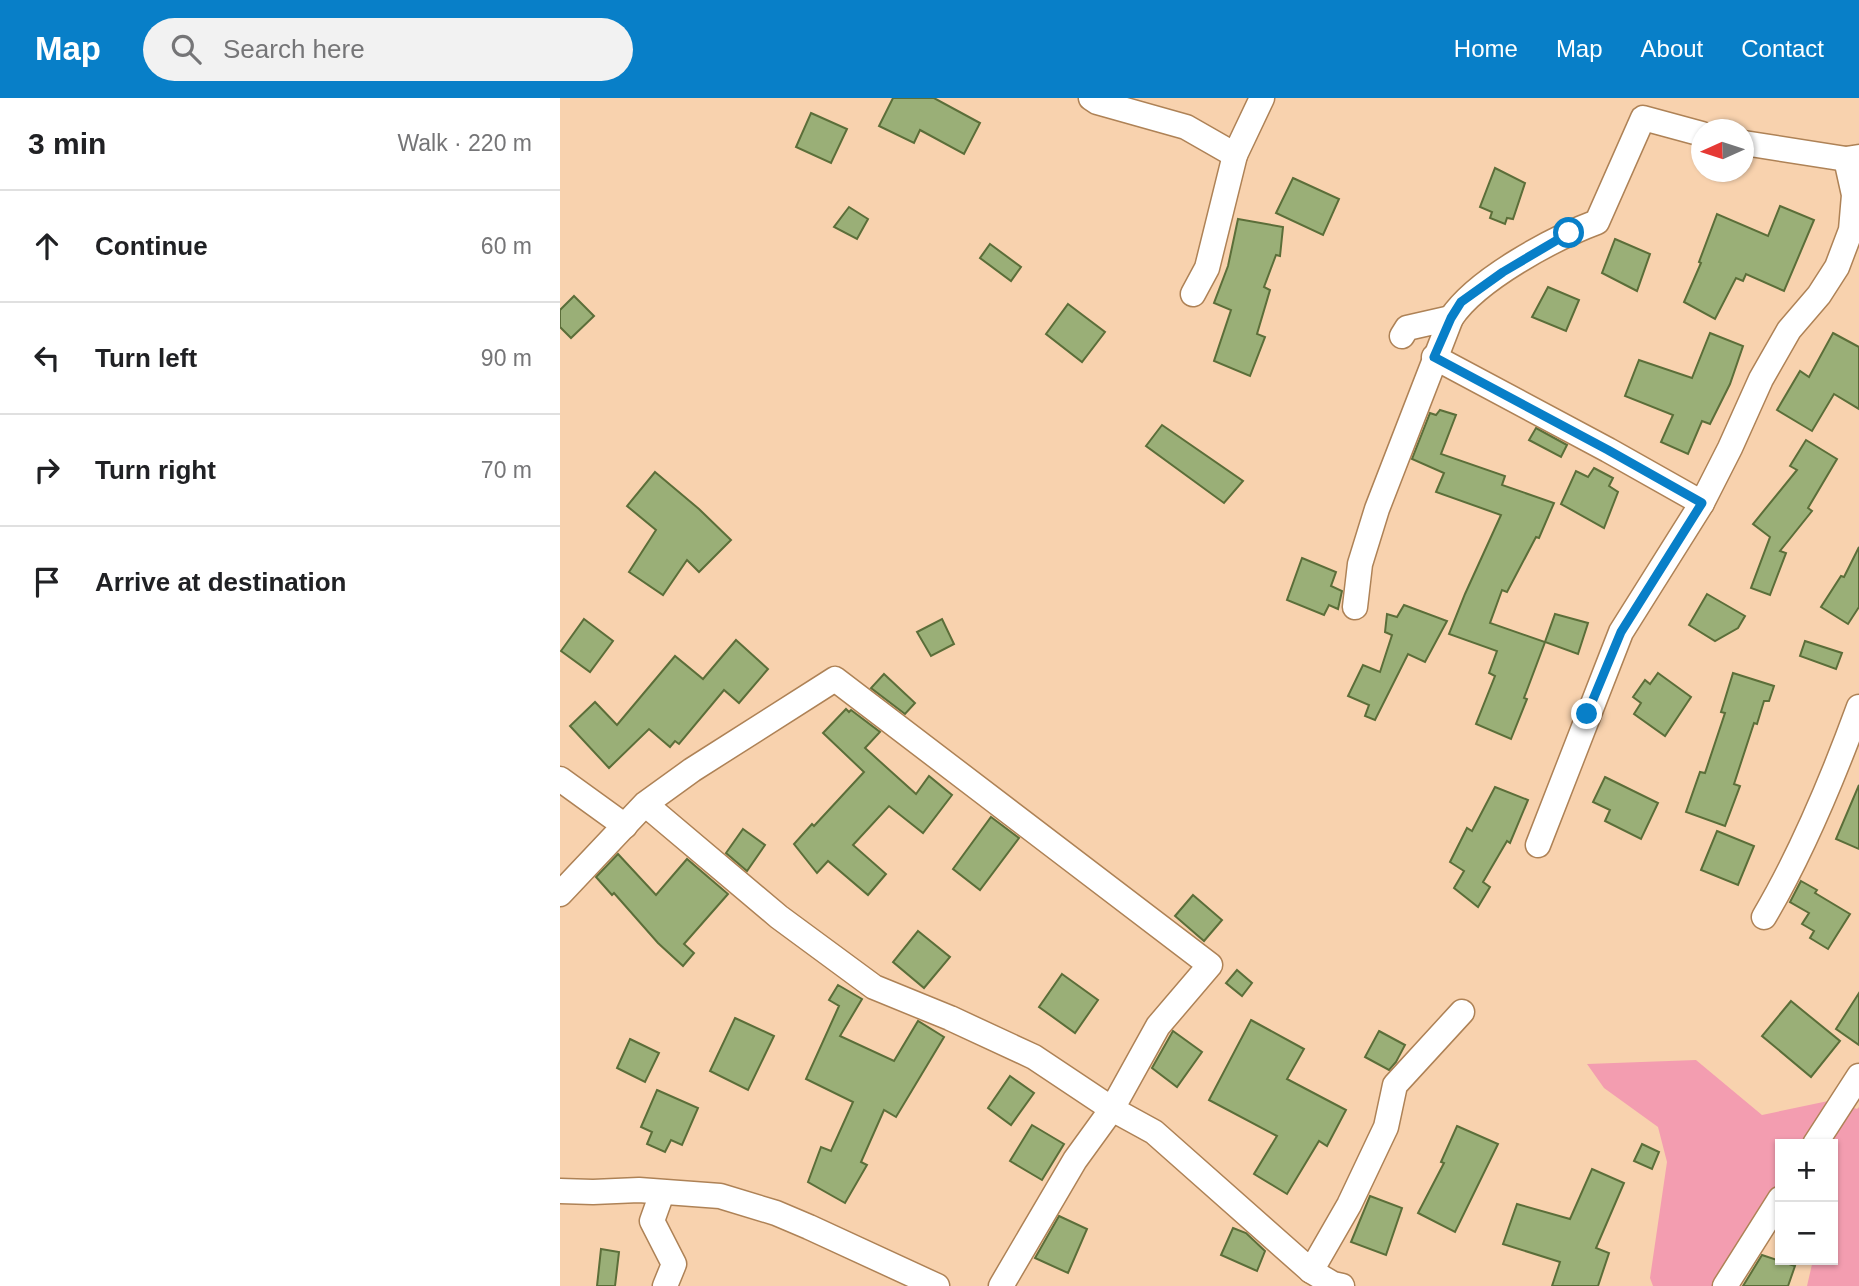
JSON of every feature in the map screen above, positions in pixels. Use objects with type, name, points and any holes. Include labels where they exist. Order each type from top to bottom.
[{"type":"street","points":[[1091,98],[1186,127],[1235,155]]},
{"type":"street","points":[[1193,294],[1207,268],[1235,155],[1262,98]]},
{"type":"street","points":[[1355,607],[1360,564],[1377,509],[1434,357],[1461,302],[1503,272],[1569,233],[1597,222],[1646,108],[1691,129]]},
{"type":"street","points":[[1538,845],[1621,632],[1702,503],[1761,379],[1789,330],[1819,295],[1837,267],[1851,230],[1853,158],[1754,145]]},
{"type":"street","points":[[1402,336],[1407,328],[1451,318]]},
{"type":"street","points":[[1434,357],[1702,503]]},
{"type":"street","points":[[560,894],[645,804],[692,770],[835,679],[1210,965],[1158,1026],[1112,1109],[1075,1160],[1001,1286]]},
{"type":"street","points":[[1764,917],[1791,869],[1859,707]]},
{"type":"street","points":[[560,779],[625,825]]},
{"type":"street","points":[[645,804],[779,917],[874,988],[950,1018],[1034,1057],[1112,1109],[1154,1132],[1311,1271],[1333,1284],[1342,1286]]},
{"type":"street","points":[[1311,1271],[1349,1205],[1386,1127],[1395,1085],[1462,1012]]},
{"type":"street","points":[[1818,1139],[1859,1076]]},
{"type":"street","points":[[560,1191],[639,1190],[662,1194],[720,1196],[776,1213],[937,1286]]},
{"type":"street","points":[[662,1194],[652,1221],[674,1264],[665,1286]]},
{"type":"street","points":[[1725,1286],[1778,1202]]},
{"type":"shaded area","points":[[1696,1060],[1762,1115],[1833,1100],[1857,1109],[1859,1107],[1859,1286],[1807,1286],[1812,1265],[1838,1265],[1838,1139],[1775,1139],[1775,1217],[1719,1286],[1653,1286],[1650,1278],[1667,1162],[1658,1127],[1604,1088],[1587,1064]]},
{"type":"building","points":[[893,98],[934,98],[980,123],[964,154],[920,130],[914,143],[879,126]]},
{"type":"building","points":[[811,113],[847,129],[831,163],[796,147]]},
{"type":"building","points":[[1495,168],[1525,183],[1513,219],[1507,218],[1505,224],[1490,218],[1492,212],[1480,207]]},
{"type":"building","points":[[1293,178],[1339,199],[1323,235],[1276,213]]},
{"type":"building","points":[[1780,206],[1814,220],[1784,291],[1746,274],[1743,281],[1736,278],[1715,319],[1684,302],[1701,263],[1699,262],[1717,214],[1768,236]]},
{"type":"building","points":[[849,207],[868,219],[857,239],[834,227]]},
{"type":"building","points":[[1238,219],[1283,227],[1280,256],[1276,255],[1264,287],[1270,290],[1257,334],[1265,337],[1250,376],[1214,361],[1231,310],[1214,303],[1228,266]]},
{"type":"building","points":[[1615,239],[1650,254],[1637,291],[1602,273]]},
{"type":"building","points":[[990,244],[1021,267],[1011,281],[980,258]]},
{"type":"building","points":[[1548,287],[1579,300],[1566,331],[1532,317]]},
{"type":"building","points":[[574,296],[594,316],[571,338],[560,327],[560,310]]},
{"type":"building","points":[[1068,304],[1105,332],[1082,362],[1046,334]]},
{"type":"building","points":[[1710,333],[1743,346],[1730,384],[1710,424],[1702,421],[1688,454],[1661,442],[1673,415],[1625,396],[1639,360],[1692,378]]},
{"type":"building","points":[[1833,333],[1859,347],[1859,409],[1834,394],[1812,431],[1777,410],[1800,371],[1809,377]]},
{"type":"building","points":[[1440,410],[1456,415],[1441,454],[1505,476],[1502,485],[1554,503],[1539,538],[1536,537],[1507,592],[1502,590],[1490,623],[1545,642],[1511,739],[1476,724],[1495,676],[1489,673],[1497,651],[1449,634],[1501,515],[1436,492],[1444,473],[1412,459],[1430,413],[1436,415]]},
{"type":"building","points":[[1162,425],[1243,481],[1224,503],[1146,446]]},
{"type":"building","points":[[1536,428],[1567,445],[1561,457],[1529,440]]},
{"type":"building","points":[[1806,440],[1837,459],[1808,508],[1812,511],[1780,551],[1786,553],[1770,595],[1751,588],[1770,537],[1753,524],[1797,470],[1790,466]]},
{"type":"building","points":[[1594,468],[1613,478],[1609,486],[1618,492],[1604,528],[1561,504],[1576,471],[1588,477]]},
{"type":"building","points":[[655,472],[731,540],[699,572],[687,560],[663,595],[629,572],[656,530],[627,506]]},
{"type":"building","points":[[1859,547],[1859,607],[1848,624],[1821,607],[1841,576],[1844,577]]},
{"type":"building","points":[[1302,558],[1336,572],[1331,586],[1342,591],[1338,609],[1329,605],[1324,615],[1287,600]]},
{"type":"building","points":[[1707,594],[1745,616],[1738,628],[1715,641],[1689,625]]},
{"type":"building","points":[[1404,605],[1447,621],[1425,662],[1408,654],[1375,720],[1365,716],[1369,705],[1348,696],[1363,665],[1380,672],[1392,635],[1385,632],[1387,614],[1397,617]]},
{"type":"building","points":[[1555,614],[1588,623],[1578,654],[1545,642]]},
{"type":"building","points":[[584,619],[613,641],[590,672],[561,651]]},
{"type":"building","points":[[942,619],[954,644],[931,656],[917,632]]},
{"type":"building","points":[[736,640],[768,669],[739,703],[724,690],[679,744],[675,741],[670,747],[649,729],[609,768],[570,726],[595,702],[617,725],[675,656],[703,679]]},
{"type":"building","points":[[1805,641],[1842,653],[1836,669],[1800,656]]},
{"type":"building","points":[[1658,673],[1691,697],[1665,736],[1634,714],[1641,703],[1633,697],[1645,680],[1650,684]]},
{"type":"building","points":[[1733,673],[1774,686],[1769,701],[1764,701],[1757,724],[1754,723],[1734,784],[1740,786],[1725,826],[1686,812],[1700,772],[1705,773],[1725,713],[1721,712]]},
{"type":"building","points":[[884,674],[915,703],[905,714],[871,688]]},
{"type":"building","points":[[846,709],[880,732],[865,748],[916,794],[929,776],[952,795],[923,833],[889,806],[853,845],[886,874],[868,895],[828,861],[817,873],[794,844],[864,772],[823,733]]},
{"type":"building","points":[[1605,777],[1658,803],[1641,839],[1605,821],[1610,810],[1593,802]]},
{"type":"building","points":[[1859,785],[1859,849],[1836,839]]},
{"type":"building","points":[[1495,787],[1528,800],[1510,843],[1507,841],[1483,882],[1490,887],[1478,907],[1454,888],[1464,871],[1450,862],[1467,828],[1472,831]]},
{"type":"building","points":[[991,817],[1019,838],[980,890],[953,869]]},
{"type":"building","points":[[743,829],[765,845],[747,871],[726,853]]},
{"type":"building","points":[[1717,831],[1754,846],[1738,885],[1701,870]]},
{"type":"building","points":[[618,854],[656,895],[687,859],[728,894],[684,944],[694,953],[683,966],[596,877]]},
{"type":"building","points":[[1801,881],[1817,890],[1815,893],[1850,914],[1828,949],[1810,938],[1814,931],[1802,924],[1809,913],[1790,902]]},
{"type":"building","points":[[1193,895],[1222,920],[1204,941],[1175,916]]},
{"type":"building","points":[[918,931],[950,957],[924,988],[893,962]]},
{"type":"building","points":[[1237,970],[1252,983],[1242,996],[1226,983]]},
{"type":"building","points":[[1062,974],[1098,1000],[1075,1033],[1039,1007]]},
{"type":"building","points":[[838,985],[862,999],[840,1036],[894,1061],[918,1021],[944,1037],[896,1117],[884,1110],[861,1162],[867,1165],[845,1203],[808,1182],[821,1147],[831,1151],[853,1102],[806,1079],[839,1006],[829,1000]]},
{"type":"building","points":[[1859,993],[1859,1045],[1836,1029]]},
{"type":"building","points":[[1791,1001],[1840,1041],[1811,1077],[1762,1036]]},
{"type":"building","points":[[735,1018],[774,1036],[748,1090],[710,1071]]},
{"type":"building","points":[[1251,1020],[1304,1049],[1287,1079],[1346,1110],[1327,1146],[1319,1141],[1287,1194],[1254,1174],[1277,1136],[1209,1100]]},
{"type":"building","points":[[1173,1031],[1202,1052],[1177,1087],[1152,1068]]},
{"type":"building","points":[[1379,1031],[1405,1045],[1389,1070],[1365,1057]]},
{"type":"building","points":[[630,1039],[659,1053],[645,1082],[617,1068]]},
{"type":"building","points":[[1010,1076],[1034,1093],[1011,1125],[988,1108]]},
{"type":"building","points":[[657,1090],[698,1108],[682,1145],[671,1140],[665,1152],[647,1144],[652,1132],[641,1127]]},
{"type":"building","points":[[1032,1125],[1064,1144],[1042,1180],[1010,1161]]},
{"type":"building","points":[[1457,1126],[1498,1144],[1455,1232],[1418,1213],[1444,1163],[1441,1162]]},
{"type":"building","points":[[1642,1144],[1659,1152],[1652,1169],[1634,1161]]},
{"type":"building","points":[[1592,1169],[1624,1183],[1596,1248],[1609,1253],[1598,1286],[1552,1286],[1560,1262],[1503,1244],[1517,1204],[1570,1219]]},
{"type":"building","points":[[1370,1196],[1402,1208],[1386,1255],[1351,1242]]},
{"type":"building","points":[[1059,1216],[1087,1229],[1068,1273],[1035,1258]]},
{"type":"building","points":[[1233,1228],[1246,1233],[1265,1251],[1257,1271],[1221,1255]]},
{"type":"building","points":[[601,1249],[619,1252],[615,1286],[597,1286]]},
{"type":"building","points":[[1762,1255],[1775,1259],[1775,1265],[1795,1266],[1788,1286],[1743,1286]]},
{"type":"route","points":[[1569,233],[1503,272],[1461,302],[1434,357],[1702,503],[1621,632],[1587,714]]}]
